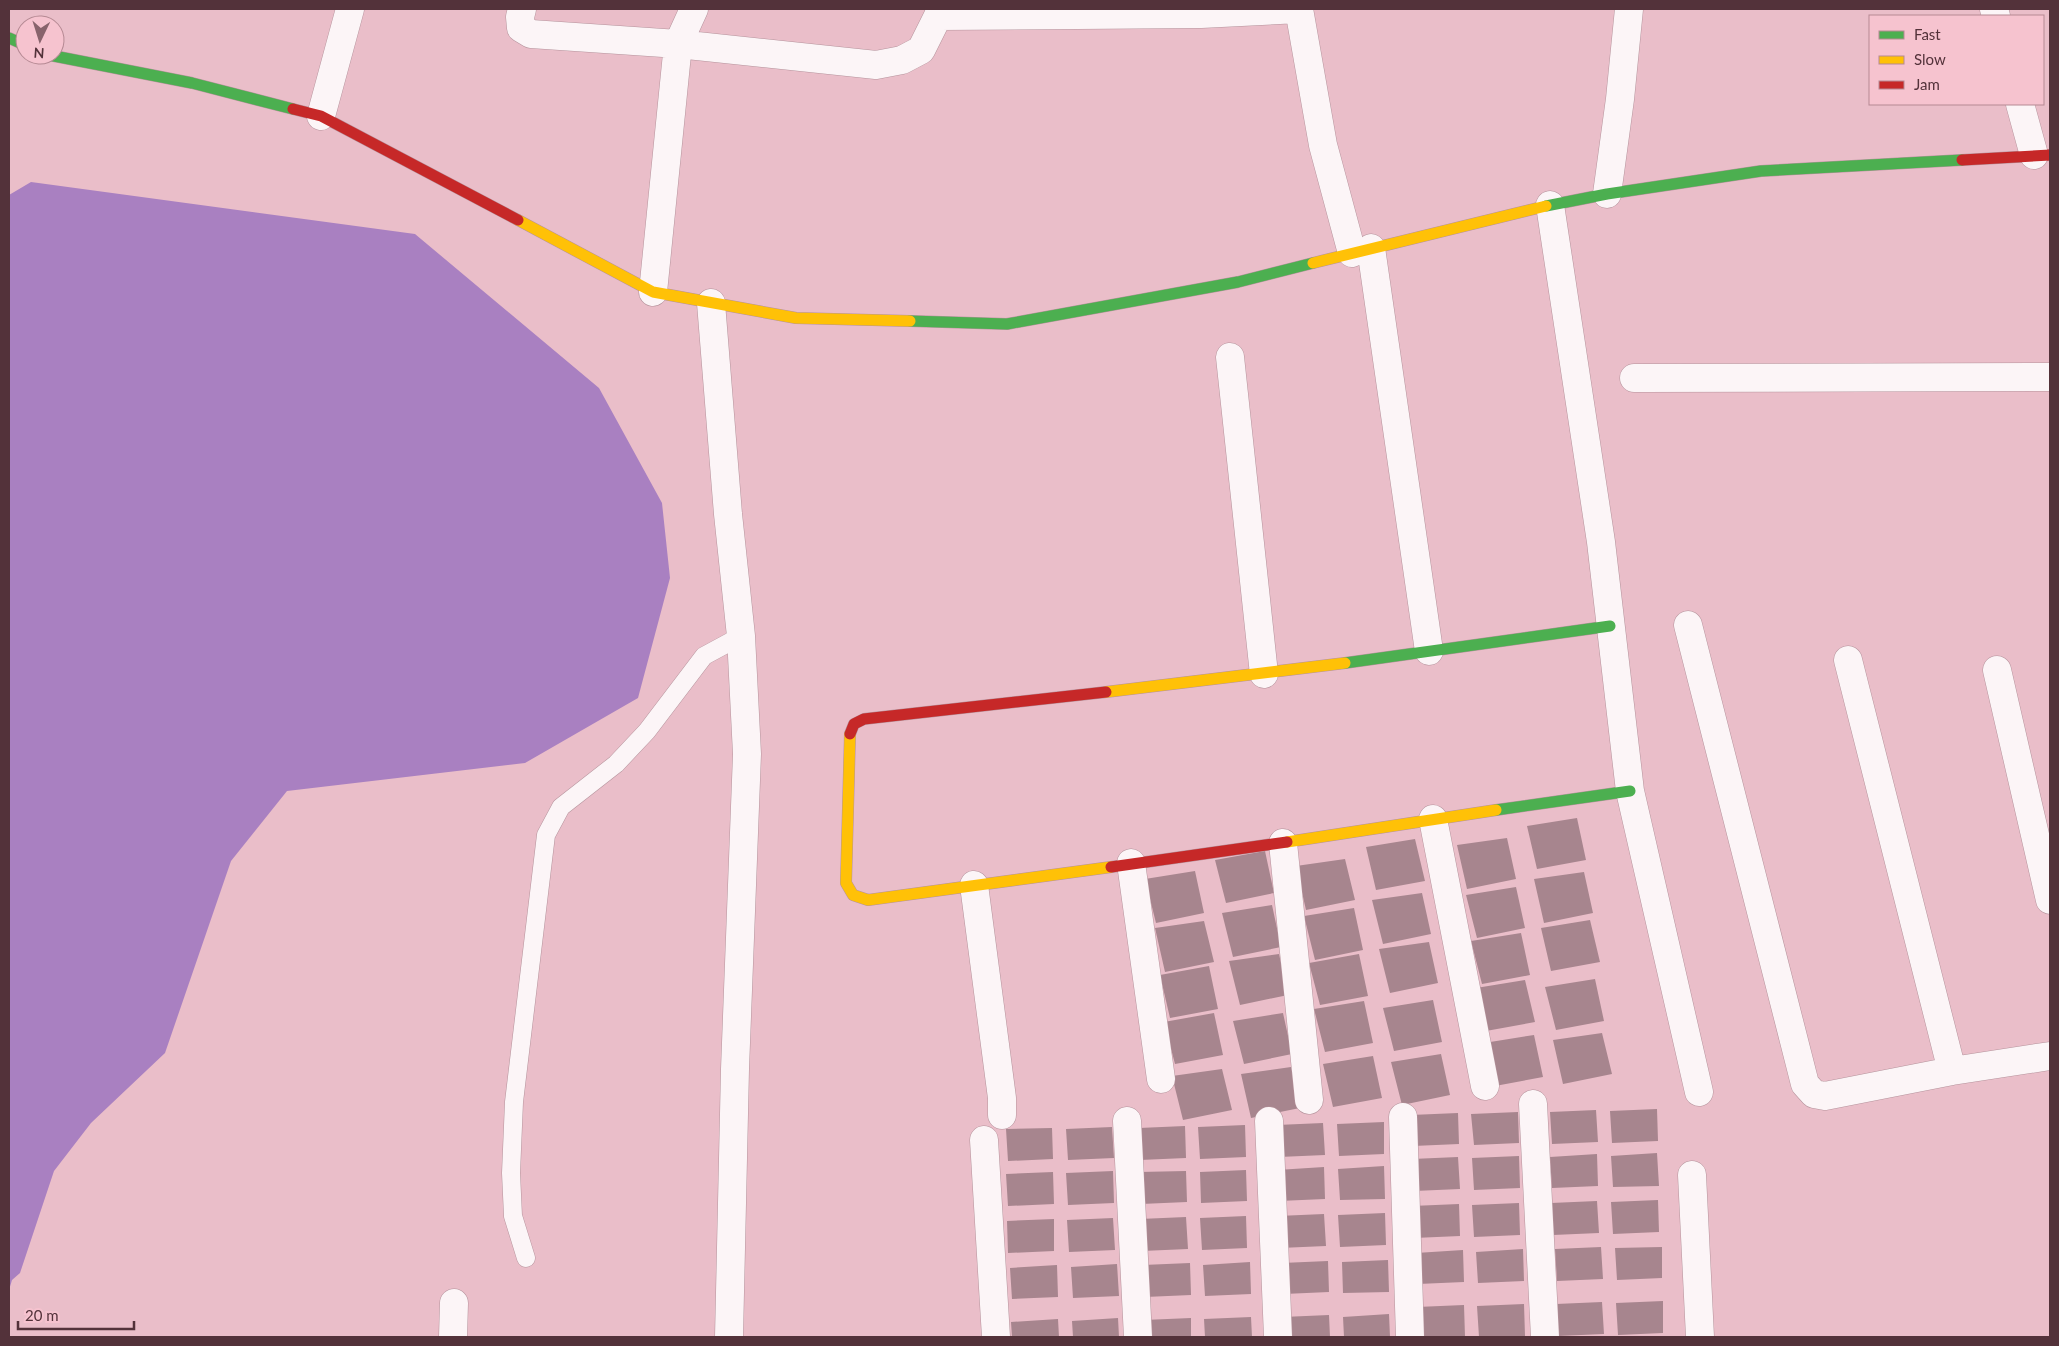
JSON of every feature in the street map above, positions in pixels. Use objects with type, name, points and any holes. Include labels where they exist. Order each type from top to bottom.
[{"type":"street","points":[[321,116],[350,9]]},
{"type":"street","points":[[522,9],[520,17],[522,28],[531,34],[678,44],[876,65],[902,60],[921,50],[939,12],[1201,14],[1299,9],[1323,145],[1361,251],[1429,651]]},
{"type":"street","points":[[653,292],[678,44],[694,9]]},
{"type":"street","points":[[1607,194],[1620,99],[1629,9]]},
{"type":"street","points":[[65,58],[192,83],[321,116],[653,292],[796,318],[1006,324],[1238,282],[1550,205],[1607,194],[1761,171],[2042,155],[2020,105]]},
{"type":"street","points":[[1550,205],[1601,542],[1630,791],[1699,1092]]},
{"type":"street","points":[[711,303],[728,514],[741,636],[747,754],[735,1068],[729,1337]]},
{"type":"street","points":[[1230,357],[1264,674]]},
{"type":"street","points":[[1634,378],[2050,376]]},
{"type":"street","points":[[1610,626],[1264,674],[864,718],[856,722],[851,728],[850,734],[846,883],[853,895],[868,900],[1283,843],[1433,818],[1630,791]]},
{"type":"street","points":[[1688,626],[1805,1084],[1814,1094],[1825,1096],[2050,1056]]},
{"type":"street","points":[[1848,660],[1952,1072]]},
{"type":"street","points":[[1997,670],[2050,900]]},
{"type":"street","points":[[1433,818],[1485,1086]]},
{"type":"street","points":[[1283,843],[1309,1100]]},
{"type":"street","points":[[1131,863],[1162,1079]]},
{"type":"street","points":[[974,885],[1002,1098],[1002,1115]]},
{"type":"street","points":[[1533,1104],[1545,1337]]},
{"type":"street","points":[[1403,1116],[1410,1337]]},
{"type":"street","points":[[1127,1121],[1138,1337]]},
{"type":"street","points":[[1269,1121],[1278,1337]]},
{"type":"street","points":[[984,1140],[996,1337]]},
{"type":"street","points":[[1692,1175],[1700,1337]]},
{"type":"street","points":[[453,1337],[454,1303]]},
{"type":"lane","points":[[526,1258],[513,1216],[511,1172],[514,1102],[546,835],[561,807],[616,764],[647,730],[704,656],[741,636]]},
{"type":"shaded area","points":[[31,182],[415,234],[599,388],[662,503],[670,578],[638,698],[525,763],[287,791],[231,861],[165,1053],[91,1123],[54,1171],[20,1273],[12,1280],[9,1290],[9,195]]},
{"type":"building","points":[[1577,818],[1586,860],[1537,869],[1527,826]]},
{"type":"building","points":[[1507,838],[1516,879],[1467,889],[1457,845]]},
{"type":"building","points":[[1415,839],[1425,881],[1376,890],[1366,847]]},
{"type":"building","points":[[1265,851],[1274,893],[1226,903],[1215,860]]},
{"type":"building","points":[[1345,859],[1355,900],[1306,910],[1296,866]]},
{"type":"building","points":[[1195,871],[1204,913],[1156,923],[1145,879]]},
{"type":"building","points":[[1584,872],[1593,913],[1544,923],[1534,879]]},
{"type":"building","points":[[1516,887],[1525,928],[1477,938],[1466,895]]},
{"type":"building","points":[[1422,893],[1431,934],[1383,944],[1372,900]]},
{"type":"building","points":[[1272,905],[1281,947],[1233,957],[1222,913]]},
{"type":"building","points":[[1354,908],[1363,950],[1315,960],[1304,916]]},
{"type":"building","points":[[1590,920],[1600,962],[1551,971],[1541,928]]},
{"type":"building","points":[[1204,921],[1214,962],[1165,972],[1155,928]]},
{"type":"building","points":[[1521,933],[1530,975],[1482,984],[1471,941]]},
{"type":"building","points":[[1429,942],[1438,983],[1390,993],[1379,949]]},
{"type":"building","points":[[1279,954],[1288,995],[1240,1005],[1229,961]]},
{"type":"building","points":[[1359,954],[1368,996],[1320,1005],[1309,963]]},
{"type":"building","points":[[1209,966],[1218,1009],[1170,1018],[1160,975]]},
{"type":"building","points":[[1595,979],[1604,1021],[1556,1030],[1545,987]]},
{"type":"building","points":[[1525,980],[1535,1022],[1486,1031],[1476,988]]},
{"type":"building","points":[[1433,1000],[1442,1042],[1394,1051],[1383,1008]]},
{"type":"building","points":[[1364,1001],[1373,1043],[1325,1052],[1314,1009]]},
{"type":"building","points":[[1214,1013],[1223,1055],[1175,1064],[1164,1022]]},
{"type":"building","points":[[1283,1013],[1292,1054],[1244,1064],[1233,1021]]},
{"type":"building","points":[[1602,1033],[1612,1074],[1563,1084],[1553,1040]]},
{"type":"building","points":[[1534,1035],[1543,1077],[1495,1086],[1484,1043]]},
{"type":"building","points":[[1441,1054],[1450,1095],[1402,1105],[1391,1062]]},
{"type":"building","points":[[1373,1056],[1382,1098],[1333,1107],[1323,1064]]},
{"type":"building","points":[[1291,1067],[1300,1108],[1251,1118],[1241,1074]]},
{"type":"building","points":[[1222,1069],[1232,1110],[1183,1120],[1172,1076]]},
{"type":"building","points":[[1657,1109],[1658,1141],[1612,1143],[1610,1111]]},
{"type":"building","points":[[1596,1110],[1598,1142],[1552,1144],[1550,1112]]},
{"type":"building","points":[[1518,1112],[1519,1143],[1474,1145],[1471,1114]]},
{"type":"building","points":[[1458,1113],[1459,1144],[1413,1146],[1411,1115]]},
{"type":"building","points":[[1384,1122],[1384,1154],[1339,1156],[1337,1124]]},
{"type":"building","points":[[1323,1123],[1325,1155],[1279,1157],[1277,1125]]},
{"type":"building","points":[[1245,1125],[1246,1157],[1200,1159],[1198,1127]]},
{"type":"building","points":[[1185,1126],[1186,1158],[1140,1160],[1139,1128]]},
{"type":"building","points":[[1112,1127],[1114,1158],[1068,1160],[1066,1129]]},
{"type":"building","points":[[1052,1128],[1053,1159],[1008,1161],[1006,1129]]},
{"type":"building","points":[[1657,1153],[1659,1186],[1613,1187],[1611,1156]]},
{"type":"building","points":[[1597,1154],[1598,1186],[1552,1188],[1550,1157]]},
{"type":"building","points":[[1519,1156],[1520,1188],[1474,1190],[1472,1158]]},
{"type":"building","points":[[1458,1157],[1460,1189],[1414,1191],[1412,1159]]},
{"type":"building","points":[[1384,1166],[1385,1199],[1340,1200],[1338,1169]]},
{"type":"building","points":[[1324,1167],[1325,1199],[1279,1201],[1277,1170]]},
{"type":"building","points":[[1246,1170],[1247,1201],[1201,1203],[1200,1172]]},
{"type":"building","points":[[1113,1171],[1114,1203],[1068,1205],[1066,1173]]},
{"type":"building","points":[[1186,1171],[1187,1202],[1141,1204],[1139,1172]]},
{"type":"building","points":[[1053,1172],[1054,1204],[1008,1206],[1006,1174]]},
{"type":"building","points":[[1658,1200],[1659,1232],[1613,1234],[1611,1202]]},
{"type":"building","points":[[1597,1201],[1599,1233],[1553,1235],[1551,1203]]},
{"type":"building","points":[[1519,1203],[1520,1235],[1474,1237],[1472,1205]]},
{"type":"building","points":[[1459,1204],[1460,1236],[1414,1238],[1412,1206]]},
{"type":"building","points":[[1385,1213],[1386,1245],[1340,1247],[1338,1215]]},
{"type":"building","points":[[1324,1214],[1326,1246],[1280,1248],[1278,1216]]},
{"type":"building","points":[[1246,1216],[1247,1248],[1202,1250],[1200,1218]]},
{"type":"building","points":[[1186,1217],[1188,1249],[1142,1251],[1140,1219]]},
{"type":"building","points":[[1113,1218],[1115,1250],[1069,1252],[1067,1220]]},
{"type":"building","points":[[1054,1219],[1054,1251],[1008,1253],[1007,1221]]},
{"type":"building","points":[[1601,1247],[1603,1279],[1557,1281],[1555,1249]]},
{"type":"building","points":[[1662,1247],[1662,1278],[1617,1280],[1615,1248]]},
{"type":"building","points":[[1523,1249],[1524,1281],[1478,1283],[1476,1252]]},
{"type":"building","points":[[1463,1250],[1464,1282],[1418,1284],[1416,1253]]},
{"type":"building","points":[[1388,1260],[1389,1292],[1343,1293],[1342,1262]]},
{"type":"building","points":[[1328,1261],[1329,1292],[1284,1294],[1282,1263]]},
{"type":"building","points":[[1250,1262],[1251,1294],[1205,1296],[1203,1265]]},
{"type":"building","points":[[1190,1263],[1191,1295],[1145,1297],[1143,1265]]},
{"type":"building","points":[[1117,1264],[1119,1296],[1073,1298],[1071,1267]]},
{"type":"building","points":[[1057,1265],[1058,1297],[1012,1299],[1010,1268]]},
{"type":"building","points":[[1663,1301],[1663,1333],[1618,1335],[1616,1303]]},
{"type":"building","points":[[1602,1302],[1604,1334],[1558,1336],[1556,1304]]},
{"type":"building","points":[[1524,1304],[1525,1336],[1479,1337],[1477,1306]]},
{"type":"building","points":[[1464,1305],[1465,1337],[1419,1337],[1417,1307]]},
{"type":"building","points":[[1389,1314],[1390,1337],[1344,1337],[1343,1317]]},
{"type":"building","points":[[1329,1315],[1330,1337],[1284,1337],[1283,1317]]},
{"type":"building","points":[[1251,1317],[1252,1337],[1205,1337],[1204,1319]]},
{"type":"building","points":[[1118,1318],[1119,1337],[1073,1337],[1072,1321]]},
{"type":"building","points":[[1191,1318],[1191,1337],[1145,1337],[1144,1320]]},
{"type":"building","points":[[1058,1319],[1059,1337],[1012,1337],[1011,1322]]},
{"type":"traffic: fast","points":[[9,38],[15,41]]},
{"type":"traffic: fast","points":[[65,58],[192,83],[293,109]]},
{"type":"traffic: fast","points":[[1546,206],[1607,194],[1761,171],[1962,160]]},
{"type":"traffic: fast","points":[[910,321],[1007,324],[1238,282],[1313,263]]},
{"type":"traffic: fast","points":[[1345,663],[1610,626]]},
{"type":"traffic: fast","points":[[1496,810],[1630,791]]},
{"type":"traffic: slow","points":[[1313,263],[1546,206]]},
{"type":"traffic: slow","points":[[518,220],[653,292],[796,318],[910,321]]},
{"type":"traffic: slow","points":[[1106,692],[1345,663]]},
{"type":"traffic: slow","points":[[850,734],[846,883],[853,895],[868,900],[1111,867]]},
{"type":"traffic: slow","points":[[1287,842],[1496,810]]},
{"type":"traffic: jam","points":[[293,109],[321,116],[518,220]]},
{"type":"traffic: jam","points":[[1962,160],[2050,155]]},
{"type":"traffic: jam","points":[[850,734],[854,724],[864,719],[1106,692]]},
{"type":"traffic: jam","points":[[1111,867],[1287,842]]}]
